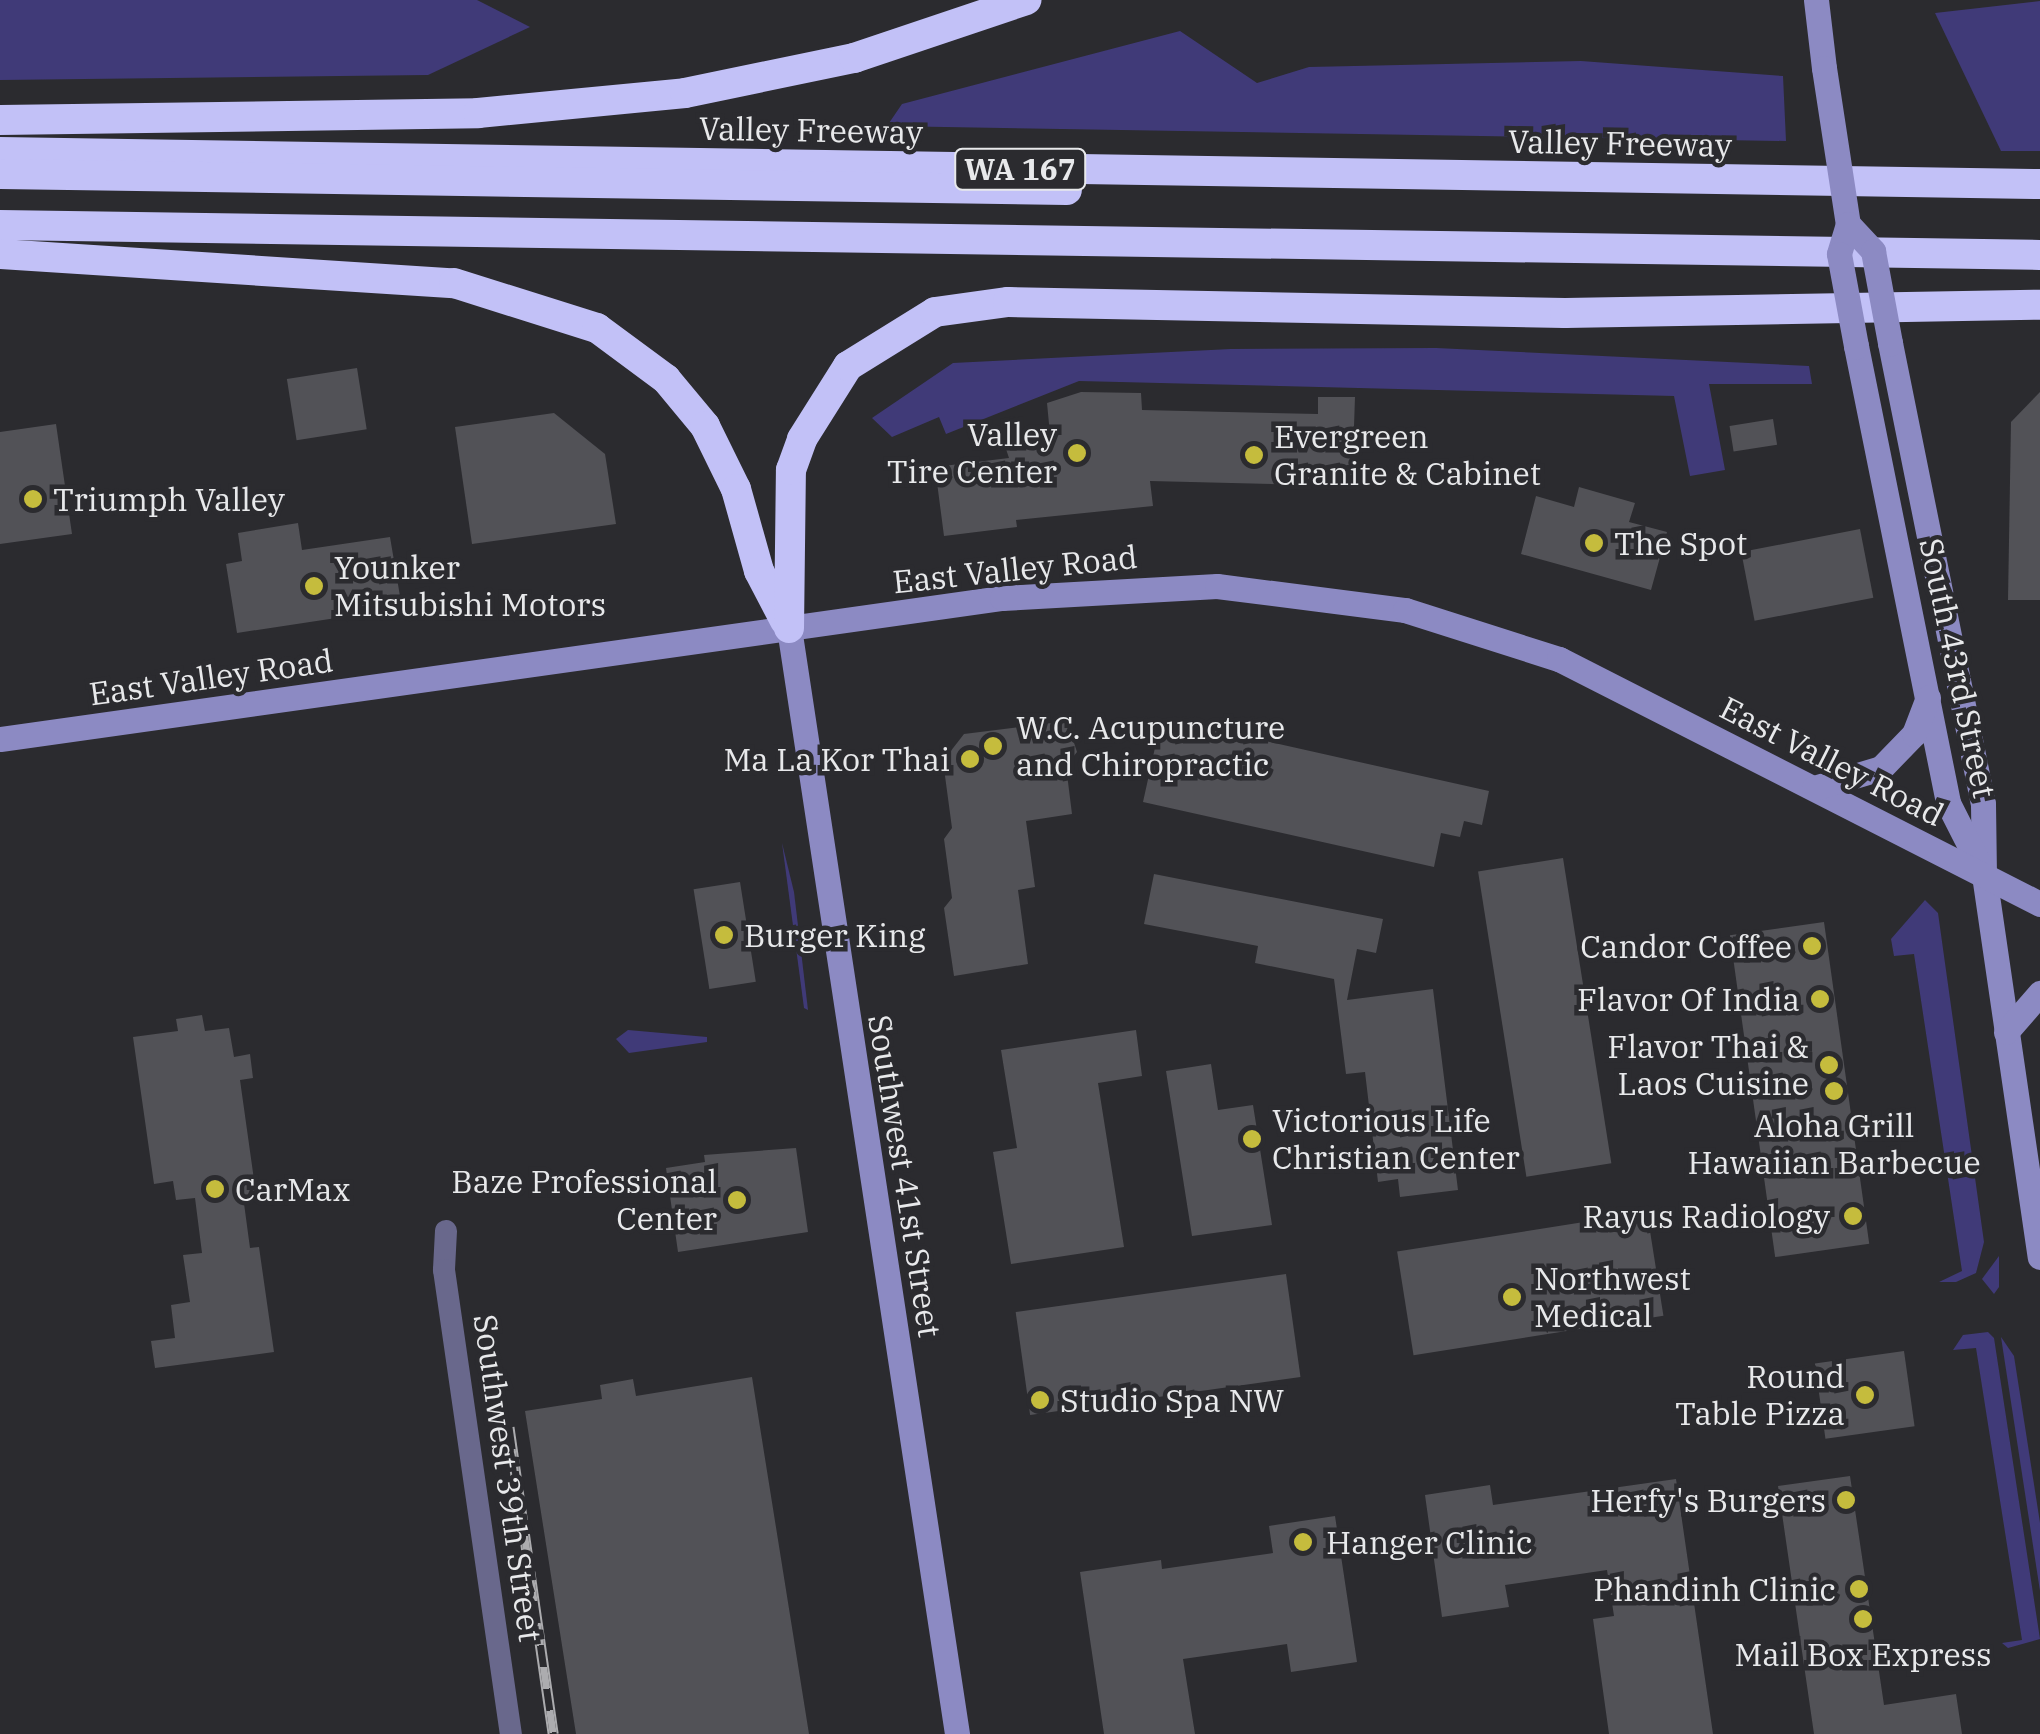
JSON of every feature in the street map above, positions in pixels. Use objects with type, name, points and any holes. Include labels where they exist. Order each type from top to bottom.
[{"type":"highway","points":[[0,120],[478,113],[685,93],[854,58],[1026,0]]},
{"type":"highway","name":"Valley Freeway","points":[[0,152],[2040,184]]},
{"type":"highway","points":[[0,174],[2040,205]]},
{"type":"highway","name":"WA 167","points":[[0,225],[2040,255]]},
{"type":"highway","points":[[0,254],[454,283],[597,328],[666,379],[705,426],[746,514],[759,571],[788,628]]},
{"type":"highway","points":[[788,628],[791,470],[802,439],[848,366],[935,312],[1008,302],[1566,313],[2040,304]]},
{"type":"main road","name":"South 43rd Street","points":[[1816,0],[1848,224],[1839,254],[1856,346],[1930,694],[1948,803],[1984,875]]},
{"type":"main road","name":"South 43rd Street","points":[[1848,224],[1873,251],[1983,804],[1984,875]]},
{"type":"main road","name":"East Valley Road","points":[[0,739],[788,628],[1105,591],[1216,586],[1343,599],[1464,627],[1559,659],[2040,904]]},
{"type":"main road","name":"Southwest 41st Street","points":[[788,628],[957,1734]]},
{"type":"main road","points":[[1814,788],[1881,768],[1914,734],[1930,694]]},
{"type":"main road","points":[[1984,875],[2040,1257]]},
{"type":"main road","points":[[2006,1032],[2040,993]]},
{"type":"street","name":"Southwest 39th Street","points":[[446,1231],[444,1270],[512,1734]]},
{"type":"shaded area","points":[[0,0],[477,0],[530,27],[428,75],[0,80]]},
{"type":"shaded area","points":[[2040,1],[2040,151],[2001,151],[1935,13]]},
{"type":"shaded area","points":[[1180,31],[1257,83],[1309,67],[1581,61],[1783,76],[1786,141],[887,126],[902,104]]},
{"type":"shaded area","points":[[1436,348],[1809,366],[1812,384],[1709,384],[1725,470],[1690,476],[1674,396],[1079,381],[946,434],[939,417],[892,437],[872,418],[953,363],[1231,349]]},
{"type":"shaded area","points":[[782,843],[794,892],[808,1010],[804,1008]]},
{"type":"shaded area","points":[[1925,900],[1938,913],[1984,1242],[1976,1273],[1956,1282],[1939,1282],[1962,1271],[1914,954],[1894,956],[1891,939]]},
{"type":"shaded area","points":[[628,1030],[707,1037],[707,1042],[629,1053],[616,1039]]},
{"type":"shaded area","points":[[1999,1256],[1999,1287],[1994,1294],[1982,1279]]},
{"type":"shaded area","points":[[1988,1332],[1994,1338],[2040,1639],[2008,1648],[2002,1643],[2022,1640],[1976,1348],[1953,1350],[1963,1335]]},
{"type":"shaded area","points":[[2001,1337],[2014,1356],[2040,1523],[2040,1591]]},
{"type":"building","points":[[357,368],[367,429],[297,440],[287,379]]},
{"type":"building","points":[[1081,392],[1141,393],[1142,410],[1318,414],[1318,397],[1355,397],[1352,486],[1150,481],[1153,506],[1016,520],[1017,527],[944,536],[935,467],[1009,458],[1006,449],[1051,445],[1047,403]]},
{"type":"building","points":[[2040,392],[2040,600],[2008,600],[2011,422]]},
{"type":"building","points":[[554,413],[605,454],[616,524],[472,544],[455,427]]},
{"type":"building","points":[[1773,419],[1777,445],[1734,452],[1730,426]]},
{"type":"building","name":"Triumph Valley","points":[[56,424],[72,534],[0,544],[0,432]]},
{"type":"building","name":"The Spot","points":[[1579,487],[1635,503],[1629,522],[1667,532],[1651,590],[1521,554],[1536,496],[1574,507]]},
{"type":"building","name":"Younker Mitsubishi Motors","points":[[298,523],[302,550],[390,537],[402,608],[237,633],[226,564],[242,561],[238,533]]},
{"type":"building","points":[[1860,529],[1873,598],[1755,621],[1741,552]]},
{"type":"building","points":[[1067,721],[1077,752],[1066,766],[1072,814],[1026,821],[1035,887],[1018,890],[1028,964],[954,976],[944,908],[952,898],[944,839],[952,828],[943,761],[964,734]]},
{"type":"building","points":[[1180,722],[1489,791],[1482,825],[1464,821],[1460,837],[1441,833],[1434,867],[1143,802],[1158,734],[1177,738]]},
{"type":"building","points":[[1563,858],[1611,1163],[1526,1177],[1478,871]]},
{"type":"building","points":[[1154,874],[1383,919],[1376,953],[1357,949],[1347,1000],[1433,989],[1458,1190],[1400,1197],[1398,1179],[1378,1182],[1365,1072],[1346,1074],[1334,979],[1255,963],[1258,946],[1144,924]]},
{"type":"building","name":"Burger King","points":[[740,882],[756,982],[709,989],[694,889]]},
{"type":"building","points":[[1824,922],[1869,1244],[1775,1257],[1730,935]]},
{"type":"building","name":"CarMax","points":[[202,1015],[205,1031],[229,1028],[234,1057],[250,1054],[253,1078],[240,1080],[256,1194],[243,1196],[250,1248],[259,1247],[274,1352],[155,1368],[151,1341],[175,1338],[171,1305],[190,1302],[183,1255],[202,1253],[195,1198],[176,1200],[173,1181],[154,1184],[133,1037],[178,1031],[176,1019]]},
{"type":"building","points":[[1136,1030],[1142,1076],[1098,1083],[1124,1247],[1011,1264],[993,1152],[1017,1148],[1001,1050]]},
{"type":"building","points":[[1211,1064],[1218,1110],[1253,1105],[1272,1225],[1192,1236],[1166,1071]]},
{"type":"building","name":"Baze Professional Center","points":[[796,1148],[808,1232],[678,1252],[666,1168],[705,1162],[704,1155]]},
{"type":"building","points":[[1647,1212],[1663,1316],[1414,1355],[1397,1252]]},
{"type":"building","points":[[1286,1274],[1300,1377],[1030,1415],[1016,1312]]},
{"type":"building","name":"Round Table Pizza","points":[[1904,1351],[1915,1426],[1825,1439],[1815,1364]]},
{"type":"building","points":[[752,1377],[809,1734],[576,1734],[525,1411],[602,1399],[600,1385],[633,1379],[636,1396]]},
{"type":"building","points":[[1850,1476],[1884,1705],[1956,1694],[1962,1734],[1814,1734],[1778,1486]]},
{"type":"building","points":[[1676,1479],[1713,1734],[1609,1734],[1593,1619],[1614,1616],[1607,1570],[1505,1585],[1509,1607],[1442,1617],[1425,1495],[1490,1485],[1493,1505]]},
{"type":"building","points":[[1335,1516],[1357,1662],[1291,1672],[1287,1644],[1183,1659],[1195,1734],[1104,1734],[1080,1572],[1161,1560],[1162,1569],[1273,1553],[1269,1526]]},
{"type":"railway","points":[[509,1427],[553,1734]]},
{"type":"place","name":"Valley Tire Center","points":[[1077,453]]},
{"type":"place","name":"Evergreen Granite & Cabinet","points":[[1254,455]]},
{"type":"place","name":"Triumph Valley","points":[[33,499]]},
{"type":"place","name":"The Spot","points":[[1594,543]]},
{"type":"place","name":"Younker Mitsubishi Motors","points":[[314,586]]},
{"type":"place","name":"W.C. Acupuncture and Chiropractic","points":[[993,746]]},
{"type":"place","name":"Ma La Kor Thai","points":[[970,759]]},
{"type":"place","name":"Burger King","points":[[724,935]]},
{"type":"place","name":"Candor Coffee","points":[[1812,946]]},
{"type":"place","name":"Flavor Of India","points":[[1820,999]]},
{"type":"place","name":"Flavor Thai & Laos Cuisine","points":[[1829,1065]]},
{"type":"place","name":"Aloha Grill Hawaiian Barbecue","points":[[1834,1091]]},
{"type":"place","name":"Victorious Life Christian Center","points":[[1252,1139]]},
{"type":"place","name":"CarMax","points":[[215,1189]]},
{"type":"place","name":"Baze Professional Center","points":[[737,1200]]},
{"type":"place","name":"Rayus Radiology","points":[[1853,1216]]},
{"type":"place","name":"Northwest Medical","points":[[1512,1297]]},
{"type":"place","name":"Round Table Pizza","points":[[1865,1395]]},
{"type":"place","name":"Studio Spa NW","points":[[1040,1400]]},
{"type":"place","name":"Herfy's Burgers","points":[[1846,1500]]},
{"type":"place","name":"Hanger Clinic","points":[[1303,1542]]},
{"type":"place","name":"Phandinh Clinic","points":[[1859,1589]]},
{"type":"place","name":"Mail Box Express","points":[[1863,1619]]}]
